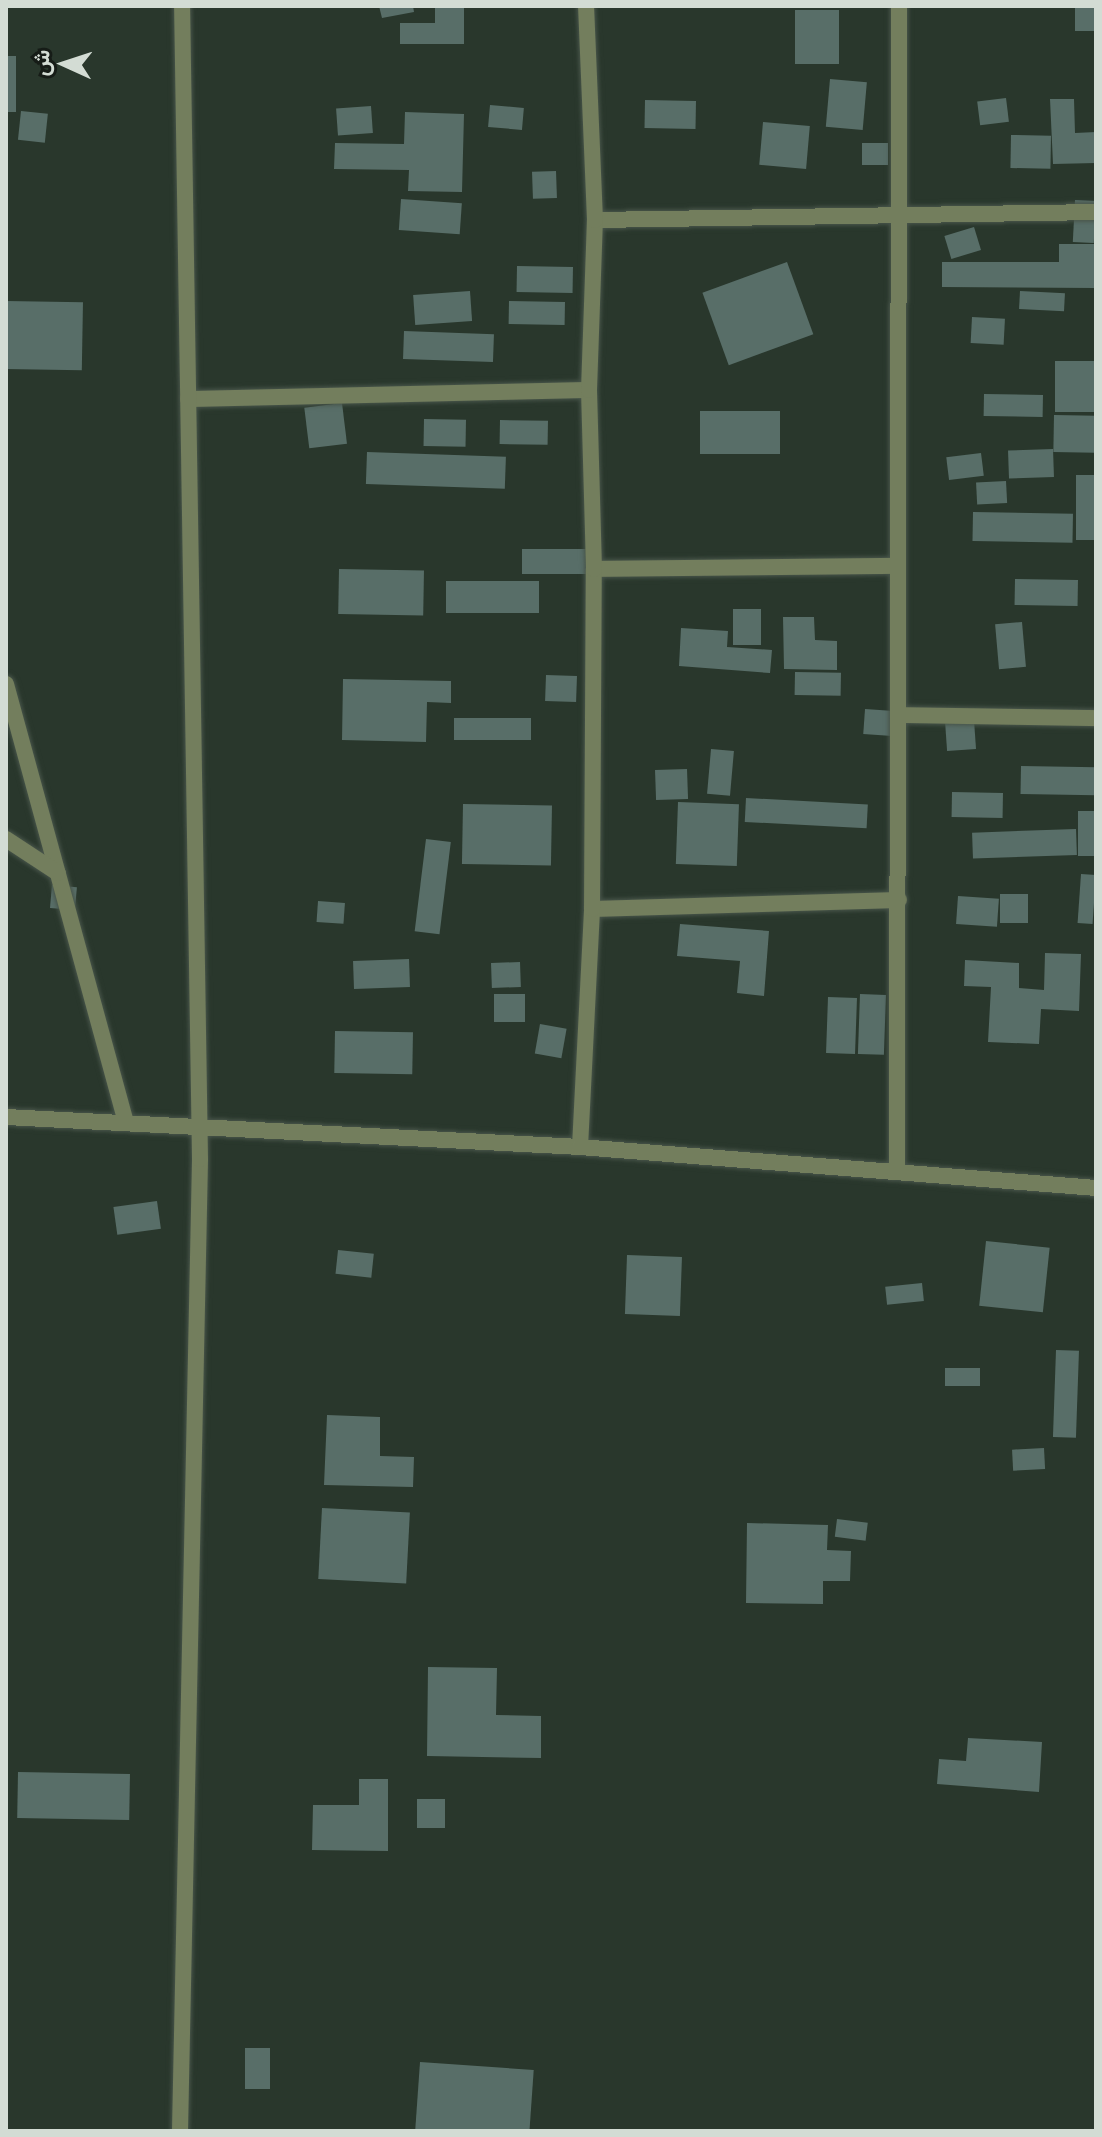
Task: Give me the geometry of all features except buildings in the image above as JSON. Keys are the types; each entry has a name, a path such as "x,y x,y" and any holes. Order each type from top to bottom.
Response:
{"street":[{"path":"180,2131 199,1127 182,6"},
{"path":"580,1147 592,909 594,569 589,390 595,220 586,6"},
{"path":"897,1172 899,6"},
{"path":"595,220 1096,212"},
{"path":"188,399 589,390"},
{"path":"594,569 896,566"},
{"path":"6,684 126,1123"},
{"path":"898,715 1096,718"},
{"path":"6,839 58,873"},
{"path":"592,909 899,900"},
{"path":"6,1117 580,1147 1096,1188"}]}
